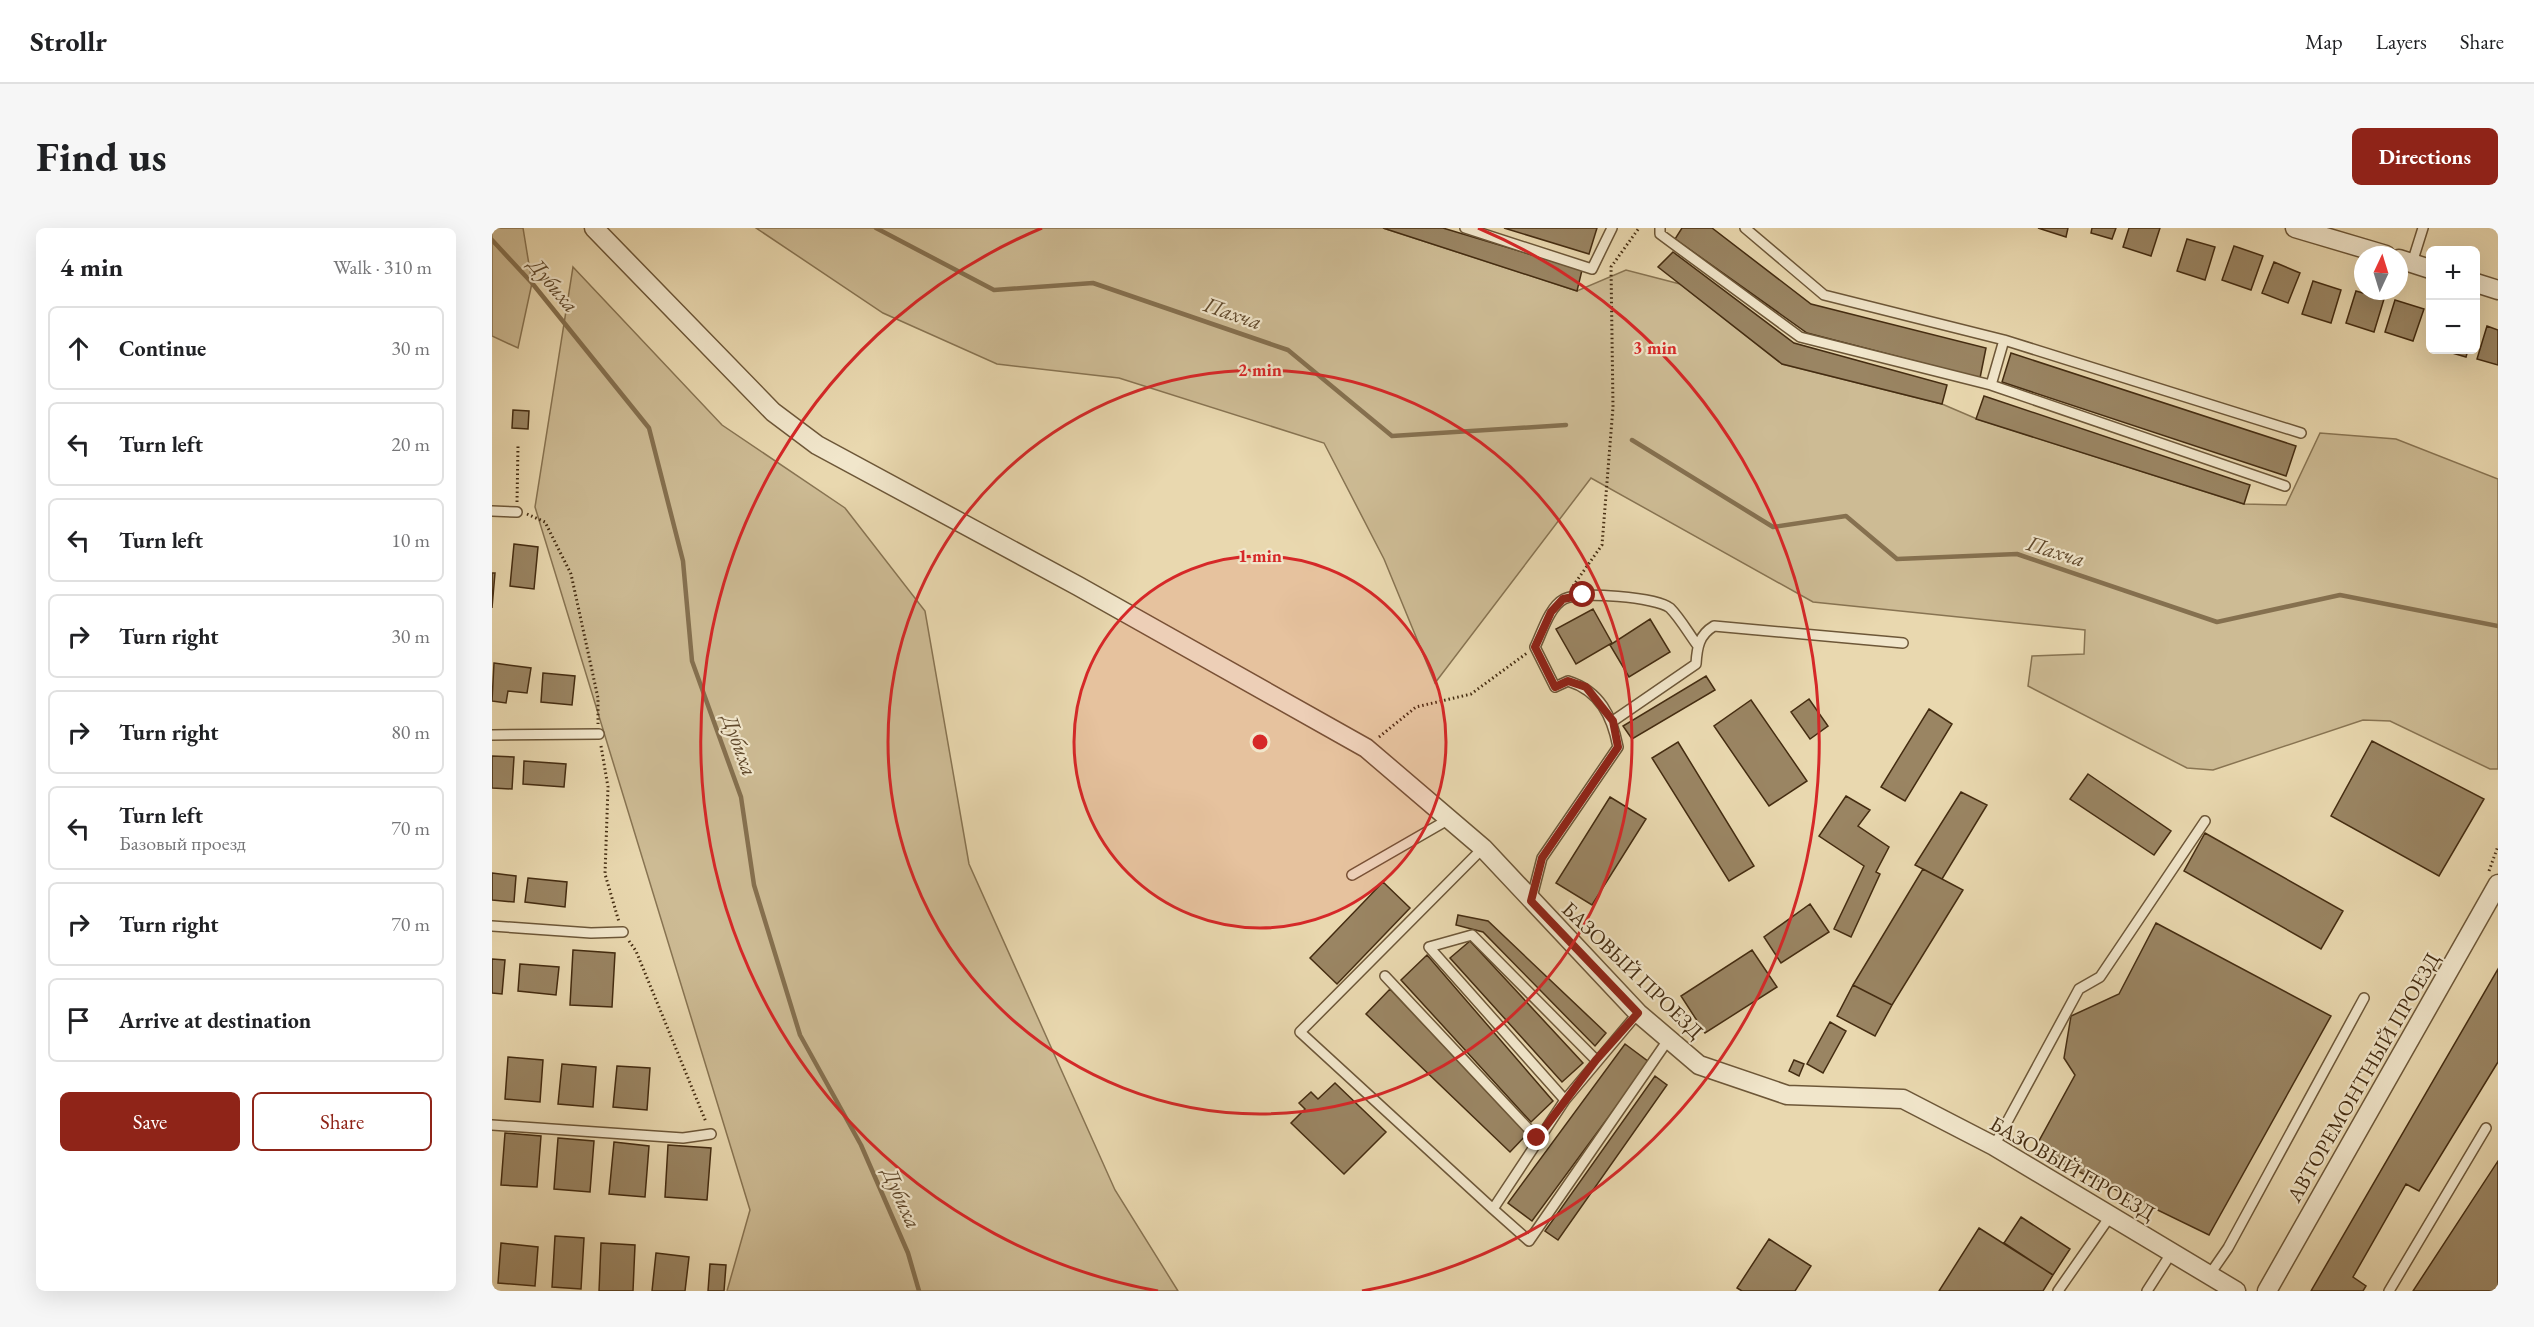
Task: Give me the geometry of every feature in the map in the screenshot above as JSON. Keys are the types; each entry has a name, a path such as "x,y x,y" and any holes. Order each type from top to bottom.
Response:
{"street":[{"name":"БАЗОВЫЙ ПРОЕЗД","path":"594,228 773,412 817,445 1088,591 1366,748 1451,818 1483,848 1638,1013 1699,1065 1787,1095 1903,1099 1994,1146 2236,1291"},
{"path":"2295,228 2356,246"},
{"path":"2408,262 2426,267"},
{"path":"2480,285 2498,290"},
{"name":"АВТОРЕМОНТНЫЙ ПРОЕЗД","path":"2267,1291 2498,884"}],"lane":[{"path":"1465,228 1592,269 1612,228"},
{"path":"1660,228 1660,234 1800,337 1991,385 2285,486"},
{"path":"1745,228 1824,295 2004,340 2301,433"},
{"path":"2408,257 2423,228"},
{"path":"1991,385 2004,340"},
{"path":"492,511 517,512"},
{"path":"1531,901 1542,858 1618,747 1613,721 1586,687 1568,681 1555,687 1535,647 1551,612 1563,599 1583,595 1640,600 1668,607 1698,646"},
{"path":"1613,721 1696,664 1698,646 1705,632 1714,626 1903,643"},
{"path":"492,735 599,734"},
{"path":"1352,875 1451,818"},
{"path":"1994,1146 2079,989 2100,977 2205,821"},
{"path":"1483,848 1300,1032 1529,1241 1668,1040"},
{"path":"492,926 591,933 623,932"},
{"path":"1564,1100 1429,947 1472,935 1596,1060"},
{"path":"1385,976 1537,1138"},
{"path":"2210,1274 2229,1248 2364,998"},
{"path":"1493,1209 1537,1138 1564,1100 1638,1013"},
{"path":"492,1125 683,1138 711,1134"},
{"path":"2389,1291 2486,1128"},
{"path":"2058,1291 2110,1215"},
{"path":"2147,1291 2172,1252"}],"path":[{"path":"1563,599 1602,545 1613,406 1614,319 1611,267 1639,228"},
{"path":"518,447 517,512 533,515 545,522 571,574 598,698 599,734 608,787 604,874 614,910 623,932 636,951 711,1134"},
{"path":"1366,748 1416,706 1471,694 1535,647"},
{"path":"2498,846 2488,870 2498,877"}],"shaded area":[{"path":"492,228 523,228 532,283 518,348 492,336"},
{"path":"756,228 1383,228 1577,291 1626,270 1680,284 1782,364 1942,404 1977,419 2244,504 2286,505 2320,433 2396,439 2498,479 2498,769 2490,769 2390,721 2363,720 2213,770 2187,768 2028,686 2032,656 2084,654 2085,630 1813,602 1591,478 1435,683 1384,559 1324,443 1119,378 997,364 883,313"},
{"path":"573,267 722,425 845,508 925,611 969,864 1115,1190 1178,1291 727,1291 750,1210 535,507"}],"building":[{"path":"1383,228 1443,228 1582,270 1577,291"},
{"path":"1504,228 1597,228 1589,254"},
{"path":"1682,228 1712,228 1811,304 1986,348 1980,378 1807,333 1675,239"},
{"path":"2038,228 2068,228 2066,237"},
{"path":"2092,228 2116,228 2112,239 2091,233"},
{"path":"2129,228 2160,228 2151,256 2123,247"},
{"path":"2187,239 2215,247 2205,280 2177,271"},
{"path":"2234,246 2263,256 2251,290 2222,280"},
{"path":"1673,252 1794,343 1947,385 1942,404 1782,364 1658,267"},
{"path":"2274,262 2300,273 2288,303 2262,293"},
{"path":"2313,281 2341,290 2331,323 2302,314"},
{"path":"2354,297 2354,300 2384,300 2374,332 2346,323"},
{"path":"2395,300 2424,309 2413,341 2385,332"},
{"path":"2487,326 2498,330 2498,365 2477,359"},
{"path":"2011,353 2296,446 2286,476 2002,382"},
{"path":"1984,396 2250,485 2244,504 1976,419"},
{"path":"513,410 529,411 528,429 512,428"},
{"path":"514,544 538,547 534,589 510,586"},
{"path":"492,573 495,573 492,608"},
{"path":"1593,609 1612,643 1576,664 1556,629"},
{"path":"1650,619 1670,652 1629,677 1610,645"},
{"path":"494,663 531,668 527,693 508,691 506,703 492,701"},
{"path":"543,673 575,676 572,705 541,702"},
{"path":"1706,676 1715,690 1632,739 1623,726"},
{"path":"1809,699 1828,726 1810,739 1791,712"},
{"path":"1751,700 1807,781 1769,806 1714,726"},
{"path":"1929,709 1952,724 1905,801 1881,787"},
{"path":"2372,741 2484,799 2439,876 2331,816"},
{"path":"1678,742 1754,866 1729,881 1652,758"},
{"path":"492,756 514,757 512,789 492,788"},
{"path":"524,761 566,764 564,787 523,784"},
{"path":"2088,774 2171,831 2154,855 2070,799"},
{"path":"1961,792 1987,805 1942,879 1915,865"},
{"path":"1846,796 1870,810 1858,826 1889,847 1876,872 1880,874 1851,937 1834,929 1864,866 1819,836"},
{"path":"1610,797 1646,819 1592,905 1556,883"},
{"path":"2205,833 2343,911 2321,949 2184,871"},
{"path":"1923,869 1963,890 1892,1005 1853,985"},
{"path":"492,873 516,876 514,902 492,900"},
{"path":"528,878 567,882 565,907 525,902"},
{"path":"1383,882 1410,908 1337,984 1310,958"},
{"path":"1810,904 1829,932 1781,963 1764,937"},
{"path":"1458,915 1488,921 1606,1033 1595,1046 1483,932 1456,925"},
{"path":"2156,923 2331,1016 2209,1235 2034,1150 2075,1075 2064,1058 2071,1016 2119,994"},
{"path":"1470,941 1583,1063 1562,1082 1450,958"},
{"path":"573,950 615,953 612,1007 570,1005"},
{"path":"1752,950 1777,987 1705,1033 1681,996"},
{"path":"1427,955 1553,1101 1531,1122 1401,980"},
{"path":"492,959 505,960 502,994 492,993"},
{"path":"520,964 559,967 556,995 518,991"},
{"path":"2498,969 2498,1062 2419,1191 2406,1184 2353,1277 2366,1286 2363,1291 2311,1291"},
{"path":"1853,985 1892,1005 1875,1036 1837,1016"},
{"path":"1390,989 1527,1134 1510,1152 1366,1014"},
{"path":"1830,1022 1846,1031 1823,1073 1807,1064"},
{"path":"1625,1044 1649,1062 1532,1221 1508,1203"},
{"path":"508,1057 543,1060 540,1102 505,1099"},
{"path":"1794,1060 1804,1064 1799,1076 1789,1071"},
{"path":"562,1064 596,1067 593,1107 558,1104"},
{"path":"617,1066 650,1068 647,1110 613,1107"},
{"path":"1655,1076 1667,1085 1558,1240 1545,1231"},
{"path":"1335,1083 1386,1132 1344,1174 1291,1123 1305,1109 1299,1103 1311,1092 1318,1099"},
{"path":"505,1133 541,1136 537,1187 501,1185"},
{"path":"558,1138 594,1141 590,1192 554,1189"},
{"path":"614,1142 649,1146 645,1197 609,1194"},
{"path":"668,1145 711,1148 707,1200 665,1197"},
{"path":"2498,1161 2498,1291 2413,1291"},
{"path":"2021,1217 2070,1249 2053,1275 2004,1243"},
{"path":"1979,1228 2053,1275 2043,1291 1939,1291"},
{"path":"555,1236 584,1238 581,1289 552,1287"},
{"path":"1769,1239 1811,1266 1795,1291 1742,1291 1737,1288"},
{"path":"501,1243 538,1247 535,1286 498,1283"},
{"path":"601,1243 635,1245 633,1291 599,1291"},
{"path":"656,1253 689,1257 685,1291 652,1291"},
{"path":"710,1264 726,1265 724,1291 708,1291"}],"waterway":[{"name":"Пахча","path":"876,228 994,290 1093,283 1288,350 1392,436 1566,425"},
{"name":"Дубиха","path":"492,240 532,283 649,428 683,561 692,661 741,797 754,885 800,1035 861,1145 908,1253 919,1291"},
{"name":"Пахча","path":"1632,440 1773,527 1846,516 1897,559 2017,554 2217,622 2340,595 2498,626"}],"route":[{"path":"1537,1138 1596,1060 1638,1013 1531,901 1542,858 1618,747 1613,721 1586,687 1568,681 1555,687 1535,647 1551,612 1563,599 1583,595"}]}
